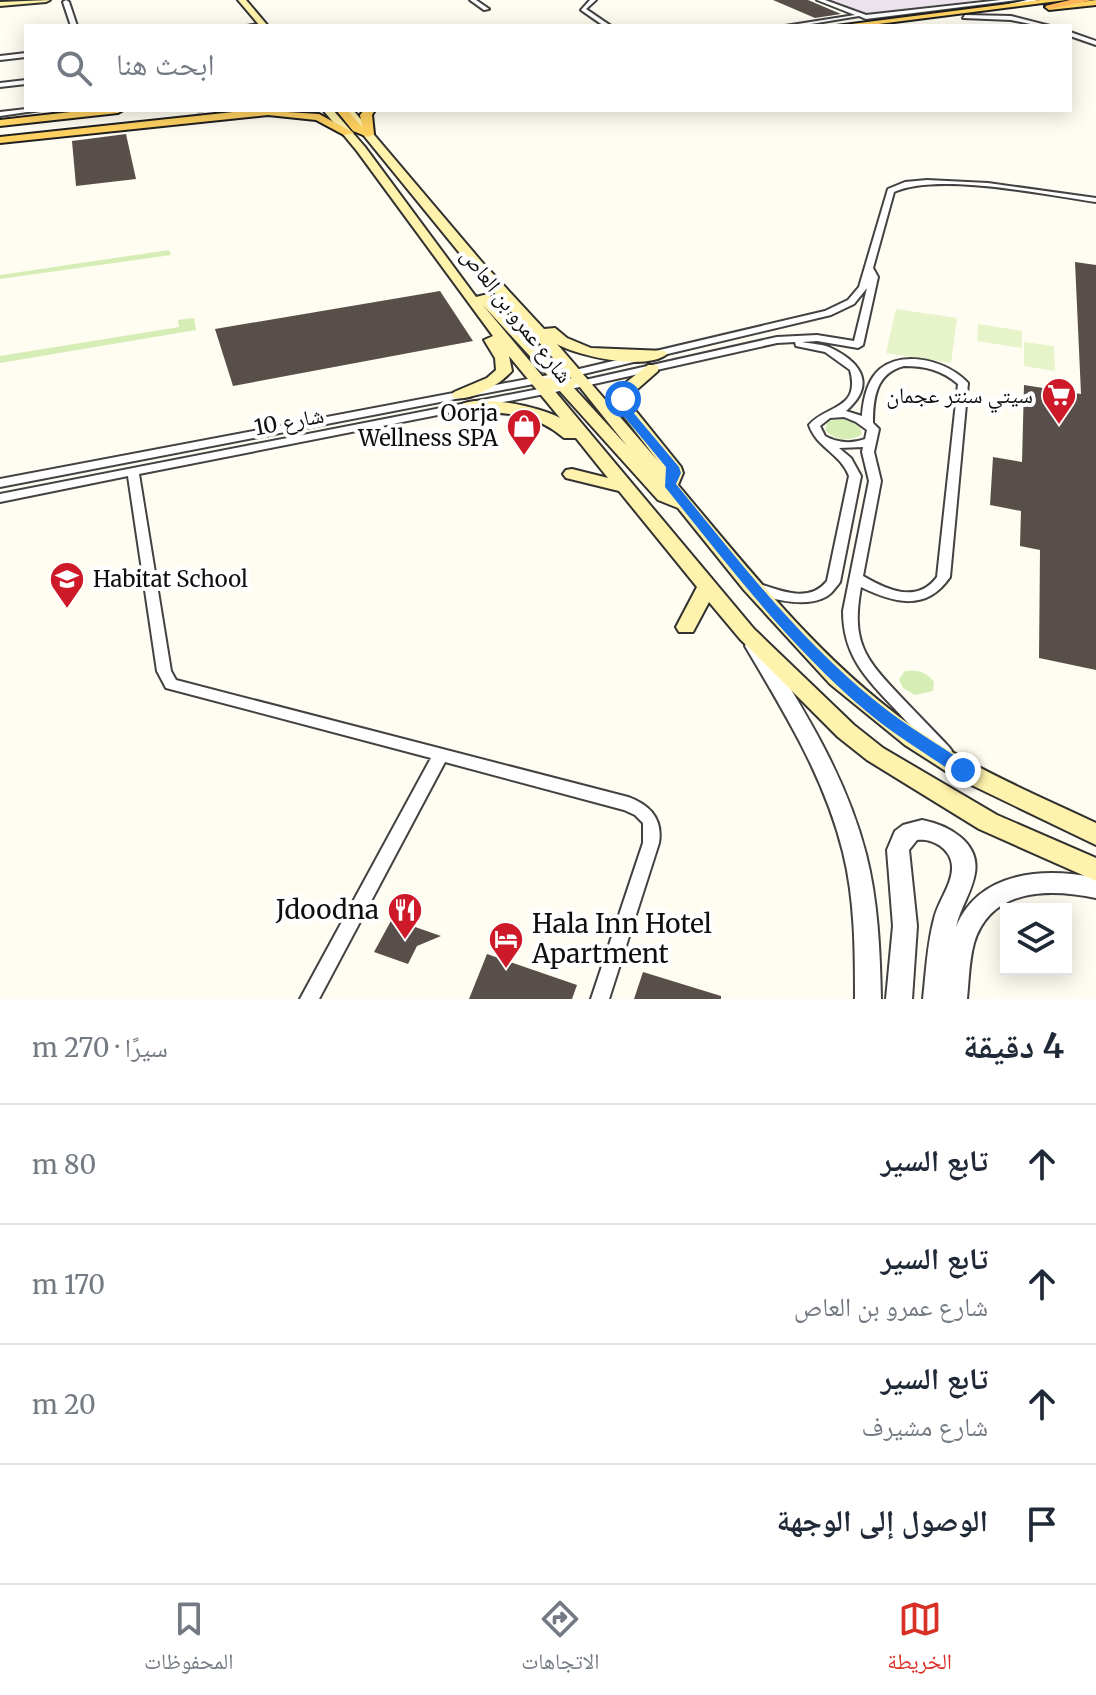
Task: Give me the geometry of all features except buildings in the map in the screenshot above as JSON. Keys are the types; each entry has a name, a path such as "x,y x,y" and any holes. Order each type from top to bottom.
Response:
{"highway":[{"path":"1050,6 1087,0"}],"main road":[{"path":"0,3 15,0"},
{"path":"0,3 46,0"},
{"path":"242,0 262,24"},
{"path":"253,0 272,24"},
{"path":"857,24 1062,0"},
{"path":"911,24 1096,2"},
{"path":"1,129 69,112"},
{"path":"1,129 106,112"},
{"path":"1,129 193,112"},
{"path":"164,123 193,112"},
{"path":"1,129 164,123 261,112"},
{"name":"شارع عمرو بن العاص","path":"330,112 361,149 480,311 670,484 751,585 838,678 913,739 963,770 1096,835"},
{"path":"343,112 357,129 368,134"},
{"name":"شارع عمرو بن العاص","path":"350,112 513,304 602,456 747,634 846,731 912,778 988,822 1096,870"},
{"path":"368,112 368,134"},
{"path":"248,114 314,116 348,133"},
{"path":"352,166 361,149"},
{"path":"395,220 414,222"},
{"path":"463,286 480,294 664,496 687,506"},
{"path":"513,304 530,311 558,338 579,351 599,356 657,361"},
{"path":"462,401 504,371 503,358 477,320 480,311"},
{"path":"657,361 625,391 623,405 672,467 674,473 670,484"},
{"path":"462,401 543,414 563,427 586,450 602,456"},
{"path":"572,474 628,488"},
{"path":"686,627 707,588"}],"street":[{"path":"58,0 68,1 74,24"},
{"path":"473,0 486,9"},
{"path":"593,0 583,9 605,24"},
{"path":"820,0 856,16"},
{"path":"802,24 1014,0"},
{"path":"1004,7 1036,0"},
{"path":"965,17 1011,18 1038,24"},
{"path":"1072,35 1096,43"},
{"path":"0,58 24,55"},
{"path":"0,85 24,82"},
{"path":"1,129 34,112"},
{"path":"657,361 828,313 858,295 891,191 902,184 935,181 1096,200"},
{"path":"657,361 803,337 858,345 874,277 869,268"},
{"path":"751,585 801,598 823,593 833,582 855,476 849,461 815,431 814,425 848,405 858,384 855,369 849,362 814,346 759,343"},
{"name":"شارع 10","path":"0,483 462,401 657,361"},
{"path":"857,578 882,593 897,596 923,595 940,583 963,383 956,376 931,365 899,365 886,369 878,377 869,404 868,423"},
{"name":"شارع 10","path":"0,498 462,401"},
{"path":"834,414 853,416 873,429 868,452 875,481 849,629 860,659 883,691 963,770"},
{"path":"828,442 851,446 870,441"},
{"path":"133,472 164,671 171,684 628,804 650,819 654,831 651,843 600,999"},
{"path":"747,634 811,740 844,813 865,896 870,942 868,999"},
{"path":"309,999 440,756"},
{"path":"899,999 905,926 898,850 906,833 917,829 929,830 955,845 963,857 965,869 944,927 936,999"},
{"path":"954,999 961,943 969,922 998,891 1024,883 1054,881 1096,888"}],"shaded area":[{"path":"829,0 981,0 863,14"}],"green space":[{"path":"169,250 171,255 0,279 0,275"},
{"path":"896,309 957,318 951,363 886,353"},
{"path":"194,318 196,330 0,363 0,356 179,327 178,320"},
{"path":"978,324 1022,331 1022,348 977,341"},
{"path":"1024,342 1054,346 1055,371 1024,366"},
{"path":"844,419 859,425 862,434 852,439 842,439 825,430 828,421"},
{"path":"905,671 917,671 928,676 934,682 933,691 915,695 903,688 899,679"}],"place":[{"name":"سيتي سنتر عجمان","path":"1059,426"},
{"name":"Oorja Wellness SPA","path":"524,457"},
{"name":"Habitat School","path":"67,610"},
{"name":"Jdoodna","path":"405,941"},
{"name":"Hala Inn Hotel Apartment","path":"506,970"}],"route":[{"path":"623,399 626,411 672,467 674,478 670,484 751,585 808,648 873,708 913,739 963,770"}]}
